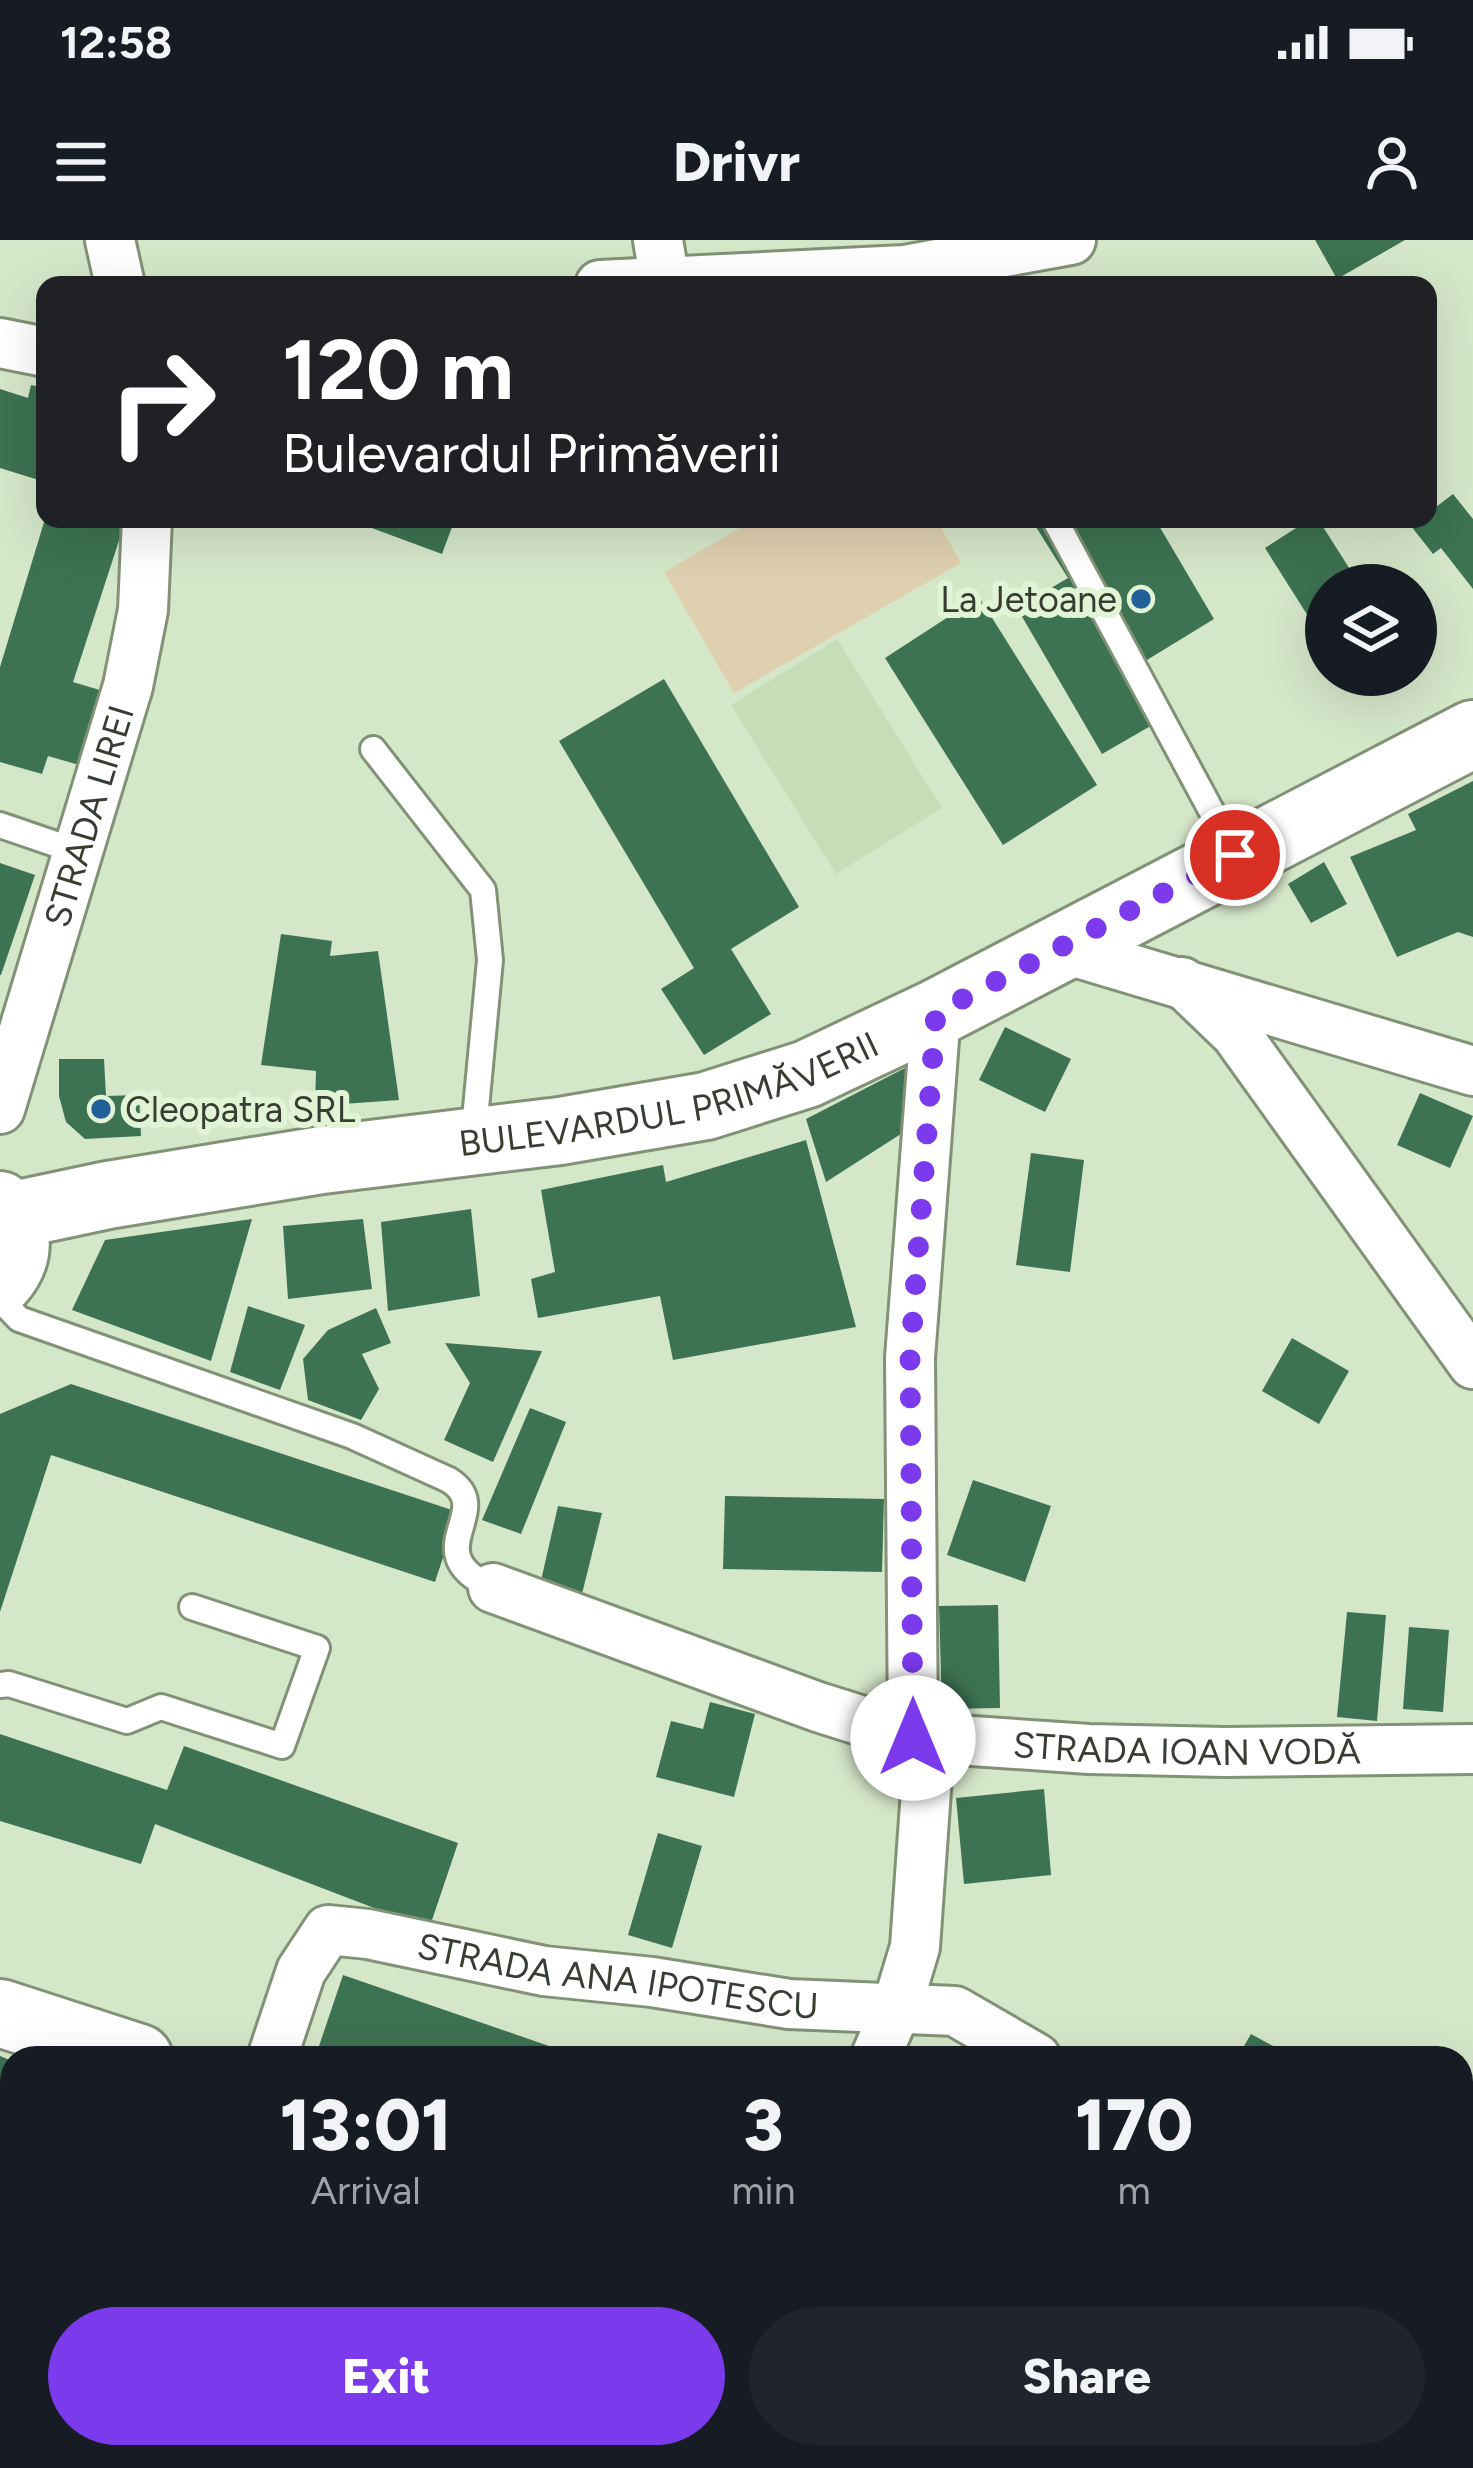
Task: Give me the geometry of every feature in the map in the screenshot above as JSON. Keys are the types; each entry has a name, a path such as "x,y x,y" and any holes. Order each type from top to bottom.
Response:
{"main road":[{"name":"BULEVARDUL PRIMĂVERII","path":"5,1210 706,1106 807,1074 936,1013 1473,734"},
{"path":"0,1281 17,1247 5,1210"},
{"path":"0,2013 102,2046"}],"street":[{"path":"110,240 118,276"},
{"path":"623,276 662,261 904,270 1071,240"},
{"path":"0,343 36,350"},
{"name":"STRADA LIREI","path":"0,1108 128,686 143,610 147,528"},
{"path":"1061,948 1473,1071"},
{"path":"1182,982 1236,1034 1473,1364"},
{"path":"880,2046 915,1947 927,1776 913,1738 910,1358 936,1013"},
{"name":"STRADA IOAN VODĂ","path":"493,1588 913,1738 1224,1752 1473,1749"},
{"name":"STRADA ANA IPOTESCU","path":"276,2046 301,1971 328,1930 544,1971 789,2004 955,2011 1015,2046"}],"lane":[{"path":"1059,528 1235,855"},
{"path":"373,749 483,890 490,960 473,1142"},
{"path":"0,825 76,851"},
{"path":"0,1299 19,1319 352,1436 449,1480 462,1488 467,1502 456,1543 458,1562 470,1578 493,1588"},
{"path":"0,1685 127,1721 161,1707 282,1746 316,1648 192,1606"}],"shaded area":[{"path":"740,528 941,528 961,563 734,693 664,572"},
{"path":"837,639 942,808 836,874 731,705"}],"building":[{"path":"1315,240 1405,240 1342,276 1335,276"},
{"path":"31,385 36,386 36,479 0,468 0,389 28,398"},
{"path":"1453,494 1473,519 1473,589 1441,548 1433,554 1413,528 1437,528 1437,506"},
{"path":"42,528 123,528 73,682 103,691 79,765 48,756 42,774 0,762 0,667"},
{"path":"372,528 452,528 442,554"},
{"path":"1037,528 1160,528 1214,619 1124,674 1154,724 1102,754 1017,608 1068,578"},
{"path":"1296,528 1324,528 1347,564 1305,564 1305,611 1265,548"},
{"path":"979,597 1097,785 1003,845 885,658"},
{"path":"664,679 799,907 731,949 771,1014 704,1055 661,989 694,968 559,741"},
{"path":"1473,781 1473,937 1458,932 1397,957 1350,857 1416,830 1408,814"},
{"path":"1324,862 1347,904 1311,923 1288,884"},
{"path":"0,863 35,875 1,975 0,975"},
{"path":"281,934 332,941 330,956 378,951 399,1100 315,1106 316,1071 261,1065"},
{"path":"1005,1027 1071,1059 1045,1112 979,1080"},
{"name":"Cleopatra SRL","path":"59,1059 104,1059 106,1096 139,1095 141,1136 85,1139 66,1122 59,1096"},
{"path":"907,1067 904,1132 826,1182 806,1119"},
{"path":"1420,1093 1473,1116 1450,1168 1397,1145"},
{"path":"806,1140 856,1327 673,1360 660,1296 538,1318 531,1279 555,1272 541,1190 663,1165 666,1182"},
{"path":"1031,1153 1084,1160 1070,1272 1016,1265"},
{"path":"471,1209 480,1296 388,1311 381,1222"},
{"path":"252,1219 211,1361 72,1310 105,1240"},
{"path":"363,1219 372,1289 288,1299 283,1226"},
{"path":"248,1306 305,1325 280,1390 230,1372"},
{"path":"376,1308 391,1343 362,1354 379,1389 361,1420 308,1400 303,1359 328,1330"},
{"path":"1292,1338 1349,1371 1319,1424 1262,1391"},
{"path":"445,1343 542,1351 493,1462 444,1440 470,1383"},
{"path":"71,1384 458,1512 435,1582 51,1455 0,1612 0,1414"},
{"path":"530,1408 566,1422 521,1534 482,1520"},
{"path":"973,1480 1051,1506 1025,1582 947,1555"},
{"path":"725,1496 884,1499 882,1572 723,1569"},
{"path":"558,1506 602,1513 582,1594 540,1585"},
{"path":"998,1605 1000,1708 942,1709 939,1606"},
{"path":"1347,1612 1386,1615 1377,1721 1337,1717"},
{"path":"1409,1627 1449,1630 1443,1712 1403,1709"},
{"path":"710,1702 755,1714 734,1797 656,1777 671,1721 703,1729"},
{"path":"0,1734 167,1790 184,1746 458,1843 429,1929 155,1824 141,1864 0,1821"},
{"path":"1044,1789 1051,1875 964,1884 956,1798"},
{"path":"658,1833 702,1846 672,1948 628,1935"},
{"path":"343,1975 549,2046 319,2046"},
{"path":"1251,2034 1273,2046 1244,2046"}],"place":[{"name":"La Jetoane","path":"1141,599"},
{"name":"Cleopatra SRL","path":"101,1109"}],"route":[{"path":"913,1738 910,1358 936,1013 1235,855"}]}
